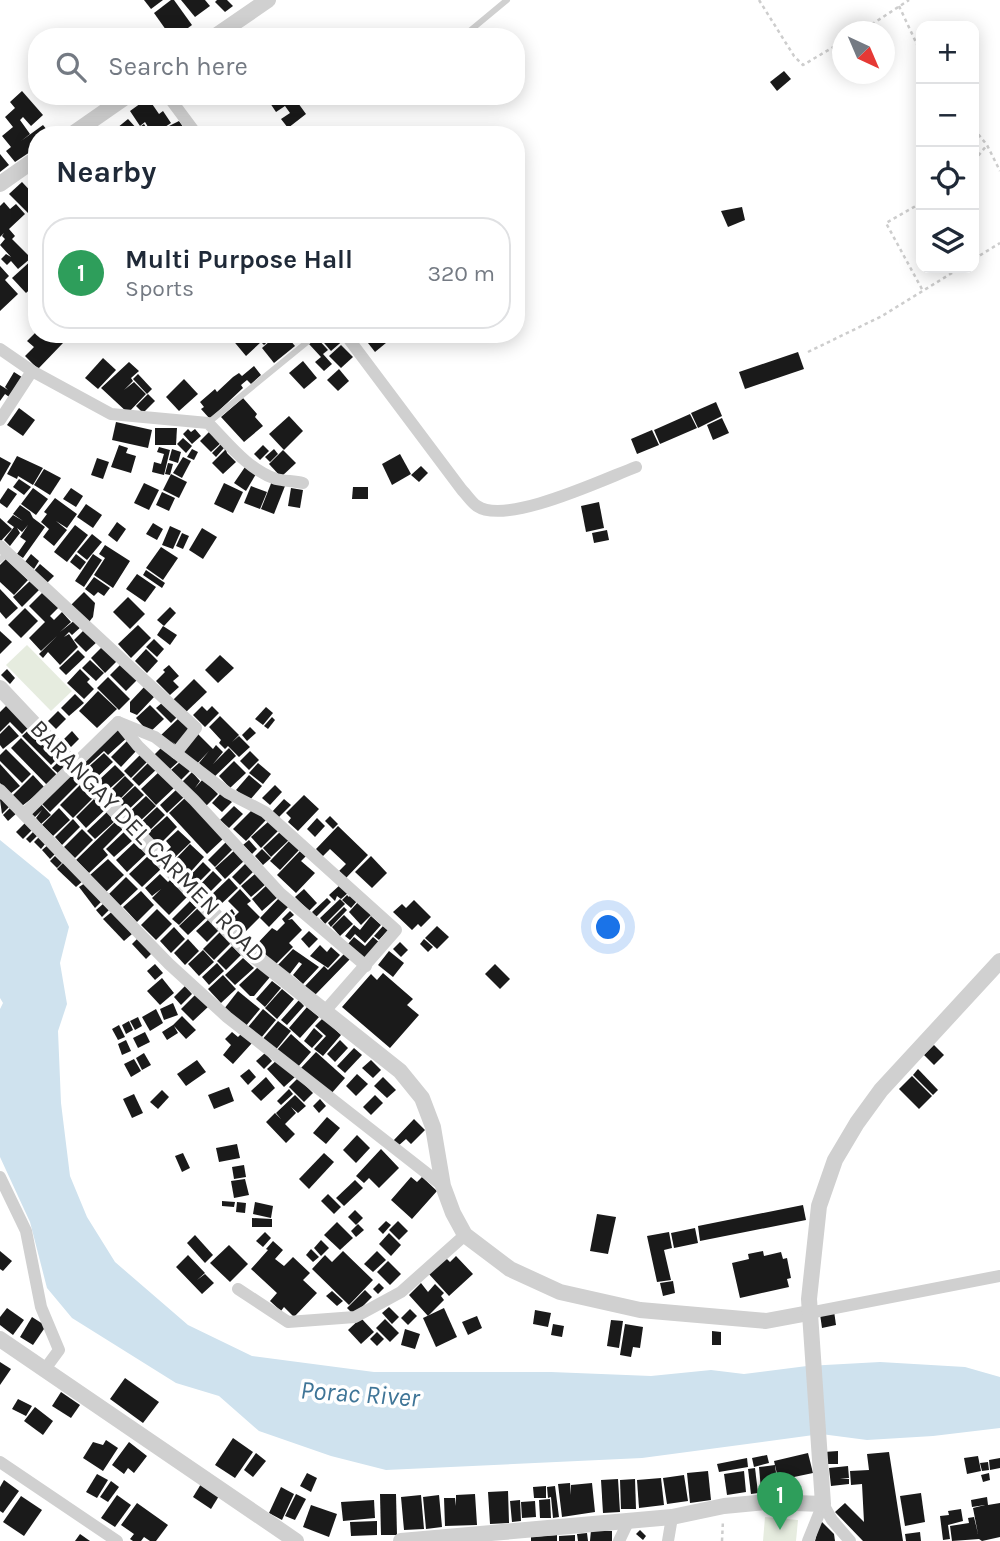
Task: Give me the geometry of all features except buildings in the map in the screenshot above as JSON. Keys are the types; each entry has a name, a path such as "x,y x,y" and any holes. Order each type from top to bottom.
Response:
{"street":[{"path":"227,28 268,0"},
{"path":"84,126 114,105"},
{"path":"175,105 190,126"},
{"path":"0,184 28,164"},
{"path":"352,343 454,480 478,507 499,511 527,508 636,467"},
{"path":"0,349 32,372 111,414 208,422 242,458 259,471 275,479 303,483"},
{"path":"0,420 32,372"},
{"path":"2,553 196,728 176,753"},
{"name":"BARANGAY DEL CARMEN ROAD","path":"0,688 246,949 400,1071 422,1098 433,1127 443,1186 465,1235 510,1269 560,1292 627,1307 766,1321 809,1312"},
{"path":"118,722 155,737 228,793 265,813 396,930 325,1011"},
{"path":"24,814 118,722"},
{"path":"118,722 280,893 366,966"},
{"path":"0,790 169,964 227,1017 443,1186"},
{"path":"850,1541 832,1520 823,1504 809,1312 819,1206 835,1160 881,1090 1000,961"},
{"path":"0,1177 26,1231 41,1307 59,1350 45,1369"},
{"path":"238,1289 288,1322 355,1317 401,1292 465,1235"},
{"path":"809,1312 1000,1276"},
{"path":"0,1339 291,1540"},
{"path":"0,1462 117,1541"},
{"path":"401,1541 475,1537 671,1517 724,1506 767,1502 823,1504"},
{"path":"808,1541 823,1504"},
{"path":"668,1541 671,1517"},
{"path":"620,1541 629,1520"}],"lane":[{"path":"473,28 507,0"},
{"path":"208,422 306,343"}],"path":[{"path":"759,0 794,56 803,65 832,48"},
{"path":"877,21 909,0"},
{"path":"900,6 916,42"},
{"path":"979,135 1000,171"},
{"path":"979,155 987,145"},
{"path":"916,206 886,223 923,291"},
{"path":"979,257 1000,243"},
{"path":"808,352 882,316 952,273"},
{"path":"722,1541 724,1506"}],"shaded area":[{"path":"27,645 72,691 51,711 6,665"},
{"path":"765,1517 798,1520 796,1541 763,1541"}],"water":[{"name":"Porac River","path":"0,840 49,880 69,927 60,963 67,1004 58,1031 61,1103 70,1176 87,1217 115,1262 188,1325 252,1356 374,1372 551,1372 651,1376 711,1370 744,1374 807,1366 880,1362 965,1367 1000,1377 1000,1428 867,1440 821,1434 642,1458 386,1470 331,1456 259,1431 219,1396 176,1383 72,1318 47,1288 30,1222 0,1157 0,1009 3,1003 0,998"}],"place":[{"name":"Multi Purpose Hall","path":"780,1530"}]}
